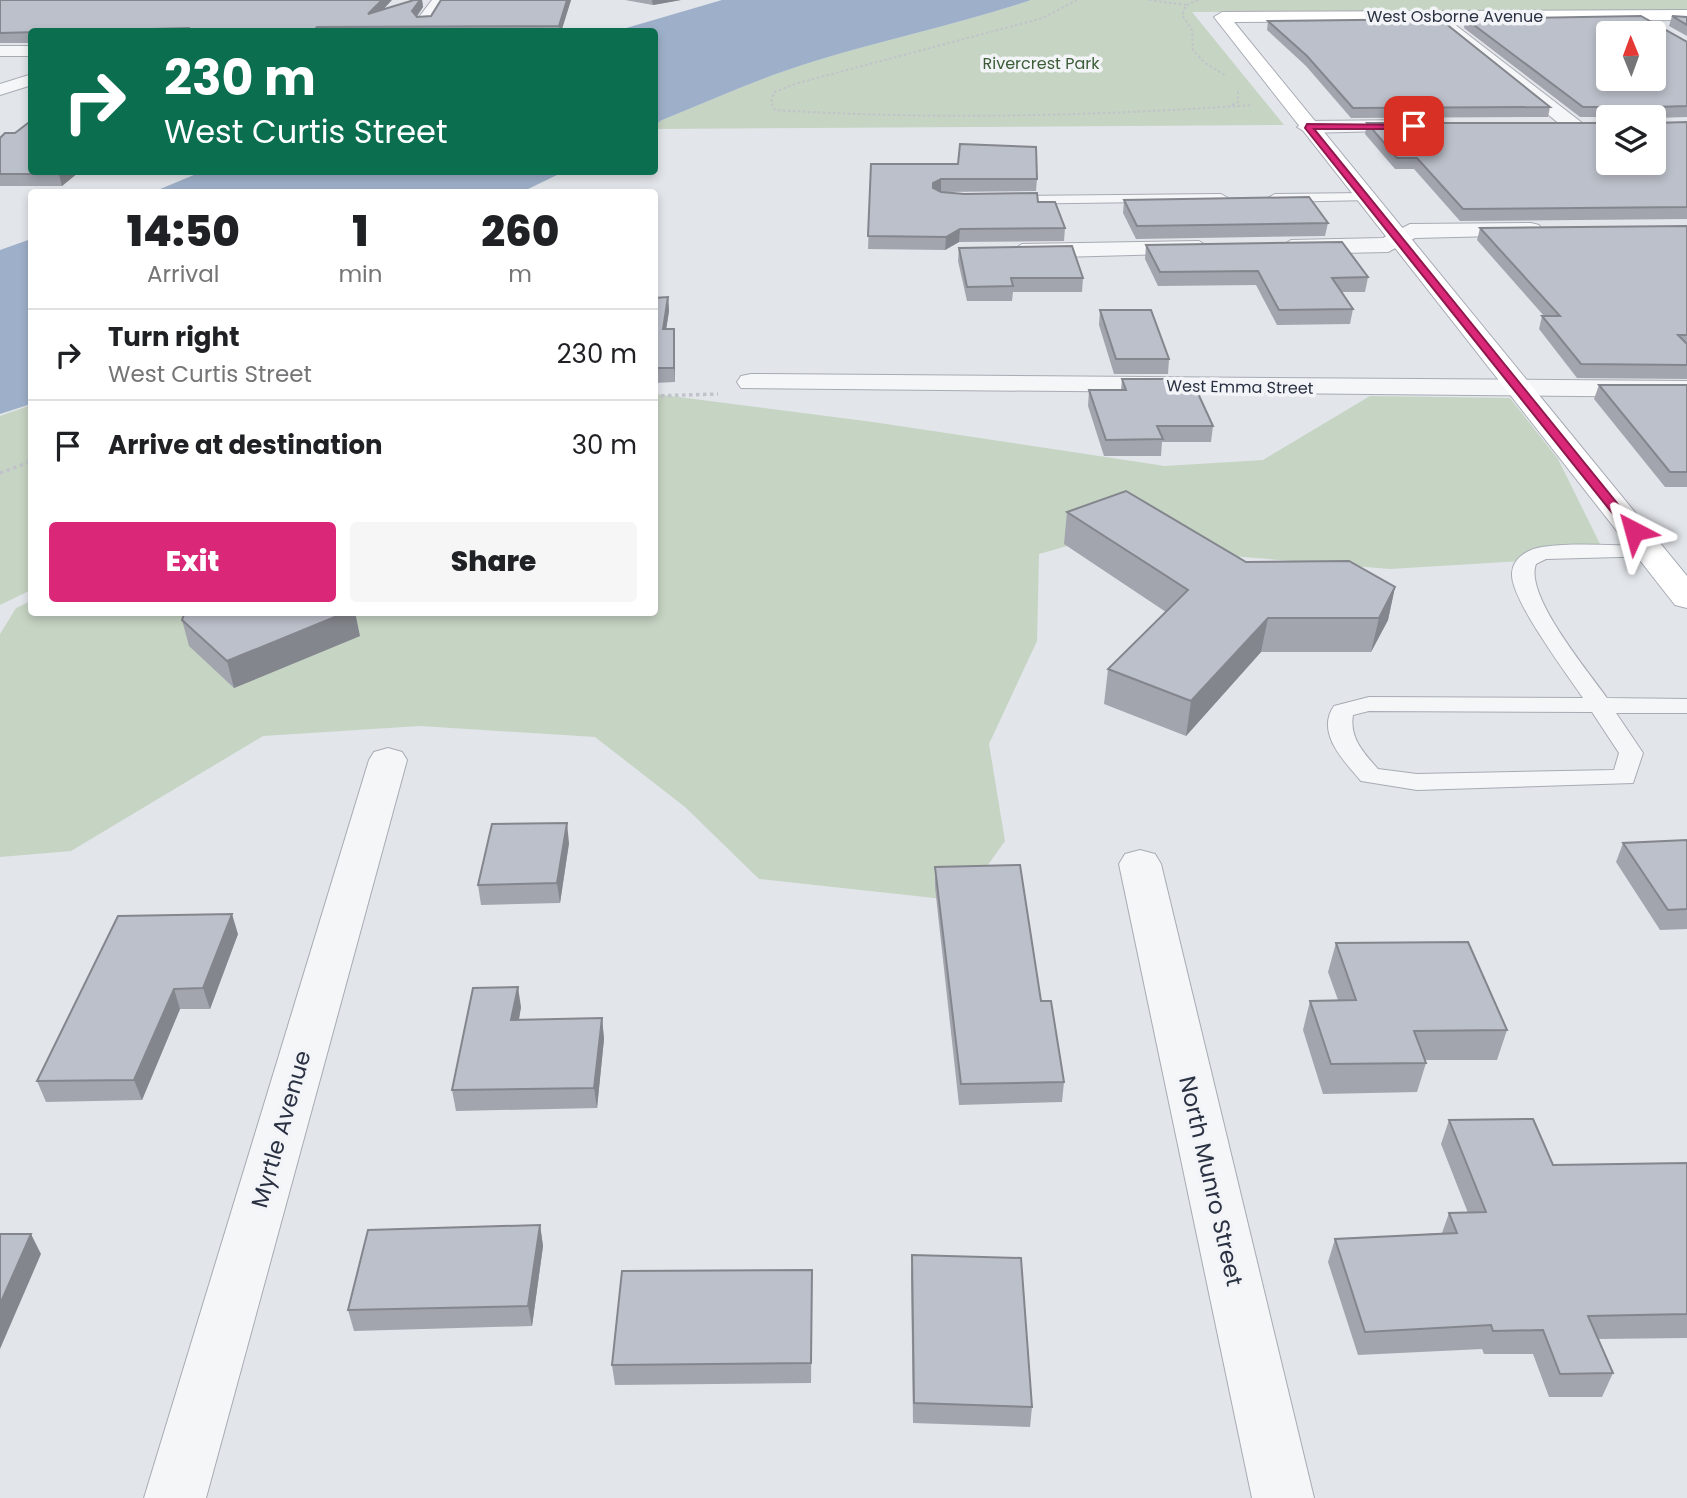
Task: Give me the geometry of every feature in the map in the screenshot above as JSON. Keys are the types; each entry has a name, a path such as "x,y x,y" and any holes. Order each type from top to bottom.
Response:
{"street":[{"path":"424,21 440,0"},
{"path":"1436,15 1574,126"},
{"path":"1636,15 1646,21"},
{"name":"West Osborne Avenue","path":"1307,127 1223,18 1687,15"},
{"path":"0,51 28,51"},
{"path":"0,90 28,80"},
{"path":"1307,127 1441,126"},
{"path":"1547,126 1596,126"},
{"path":"1307,127 1687,598"},
{"path":"1263,247 1388,246 1410,231 1553,230"},
{"path":"1000,251 1221,248"},
{"name":"West Emma Street","path":"751,382 1687,389"},
{"name":"Myrtle Avenue","path":"175,1498 388,760"},
{"name":"North Munro Street","path":"1140,864 1283,1498"}],"lane":[{"path":"1256,198 1365,197"},
{"path":"990,200 1230,198"},
{"path":"1650,552 1543,554 1527,560 1522,573 1531,602 1597,706 1630,753 1624,778 1417,782 1370,776 1346,748 1338,724 1342,711 1369,704 1597,706 1687,706"}],"path":[{"path":"1077,0 1043,18 798,83 774,92 771,103 775,110 836,114 1142,113 1255,105"},
{"path":"1149,0 1186,5"},
{"path":"658,396 730,393 751,382"},
{"path":"0,473 28,462"}],"green space":[{"name":"Rivercrest Park","path":"1031,0 1687,0 1687,10 1192,12 1284,125 658,129 660,121 795,67"},
{"path":"658,394 873,422 1165,466 1263,460 1370,396 1510,398 1558,459 1606,556 1390,569 1231,556 1148,523 1039,554 1037,641 989,744 1005,841 962,901 759,879 685,807 595,737 420,726 263,736 71,851 0,857 0,634 16,608 28,602 28,616 658,616"},
{"path":"28,406 28,591 0,605 0,416"}],"water":[{"path":"722,0 1031,0 795,67 658,123 658,28 626,28"},
{"path":"194,175 557,175 528,189 160,189"},
{"path":"28,240 28,405 0,414 0,250"}],"building":[{"path":"0,0 382,0 368,14 420,0 412,11 417,17 431,16 441,0 567,0 559,26 28,28 28,32 0,33"},
{"path":"1641,16 1650,21 1596,21 1596,91 1666,91 1666,30 1687,42 1687,106 1583,107 1466,19"},
{"path":"1672,16 1687,17 1687,25"},
{"path":"1440,19 1550,107 1353,108 1307,56 1268,21"},
{"path":"1687,122 1687,207 1463,209 1417,158 1397,158 1367,123 1596,123 1596,175 1666,175 1666,123"},
{"path":"28,123 28,174 0,174 0,138 5,133 15,133"},
{"path":"960,144 1036,147 1037,179 941,179 933,183 933,188 941,192 964,194 1037,193 1038,202 1055,202 1065,228 960,229 946,237 868,236 871,164 958,164"},
{"path":"1309,197 1328,223 1137,226 1124,200"},
{"path":"1687,226 1687,335 1678,335 1687,344 1687,365 1581,364 1542,316 1560,316 1480,228"},
{"path":"1342,242 1368,277 1332,278 1353,309 1279,310 1258,271 1160,272 1146,245"},
{"path":"1072,246 1083,278 1011,278 1013,286 967,287 959,248"},
{"path":"668,297 663,329 674,329 674,368 658,368 658,298"},
{"path":"1100,310 1151,310 1169,359 1116,359"},
{"path":"1122,379 1177,379 1181,389 1196,389 1213,426 1157,426 1163,439 1106,440 1089,390 1126,390"},
{"path":"1599,385 1687,385 1687,472 1670,472"},
{"path":"1126,491 1246,562 1349,561 1395,587 1379,618 1268,618 1191,701 1108,669 1188,590 1067,512"},
{"path":"184,616 337,616 227,661 182,620"},
{"path":"567,823 557,883 478,885 492,824"},
{"path":"1687,840 1687,909 1668,910 1623,843"},
{"path":"1020,865 1041,1001 1051,1001 1064,1082 961,1084 935,867"},
{"path":"232,914 203,988 174,989 134,1080 37,1081 118,916"},
{"path":"1468,942 1507,1030 1414,1031 1426,1063 1331,1064 1310,1001 1356,1000 1336,943"},
{"path":"518,987 511,1020 602,1018 594,1088 452,1090 473,988"},
{"path":"1533,1119 1553,1165 1687,1163 1687,1314 1588,1316 1613,1373 1560,1374 1543,1330 1493,1331 1491,1325 1365,1332 1335,1239 1457,1233 1449,1213 1486,1212 1449,1120"},
{"path":"540,1225 528,1306 348,1310 368,1230"},
{"path":"0,1234 31,1234 0,1304"},
{"path":"912,1255 1021,1258 1032,1407 914,1403"},
{"path":"812,1270 811,1363 612,1365 622,1271"}],"route":[{"path":"1414,126 1307,127 1634,531"}]}
